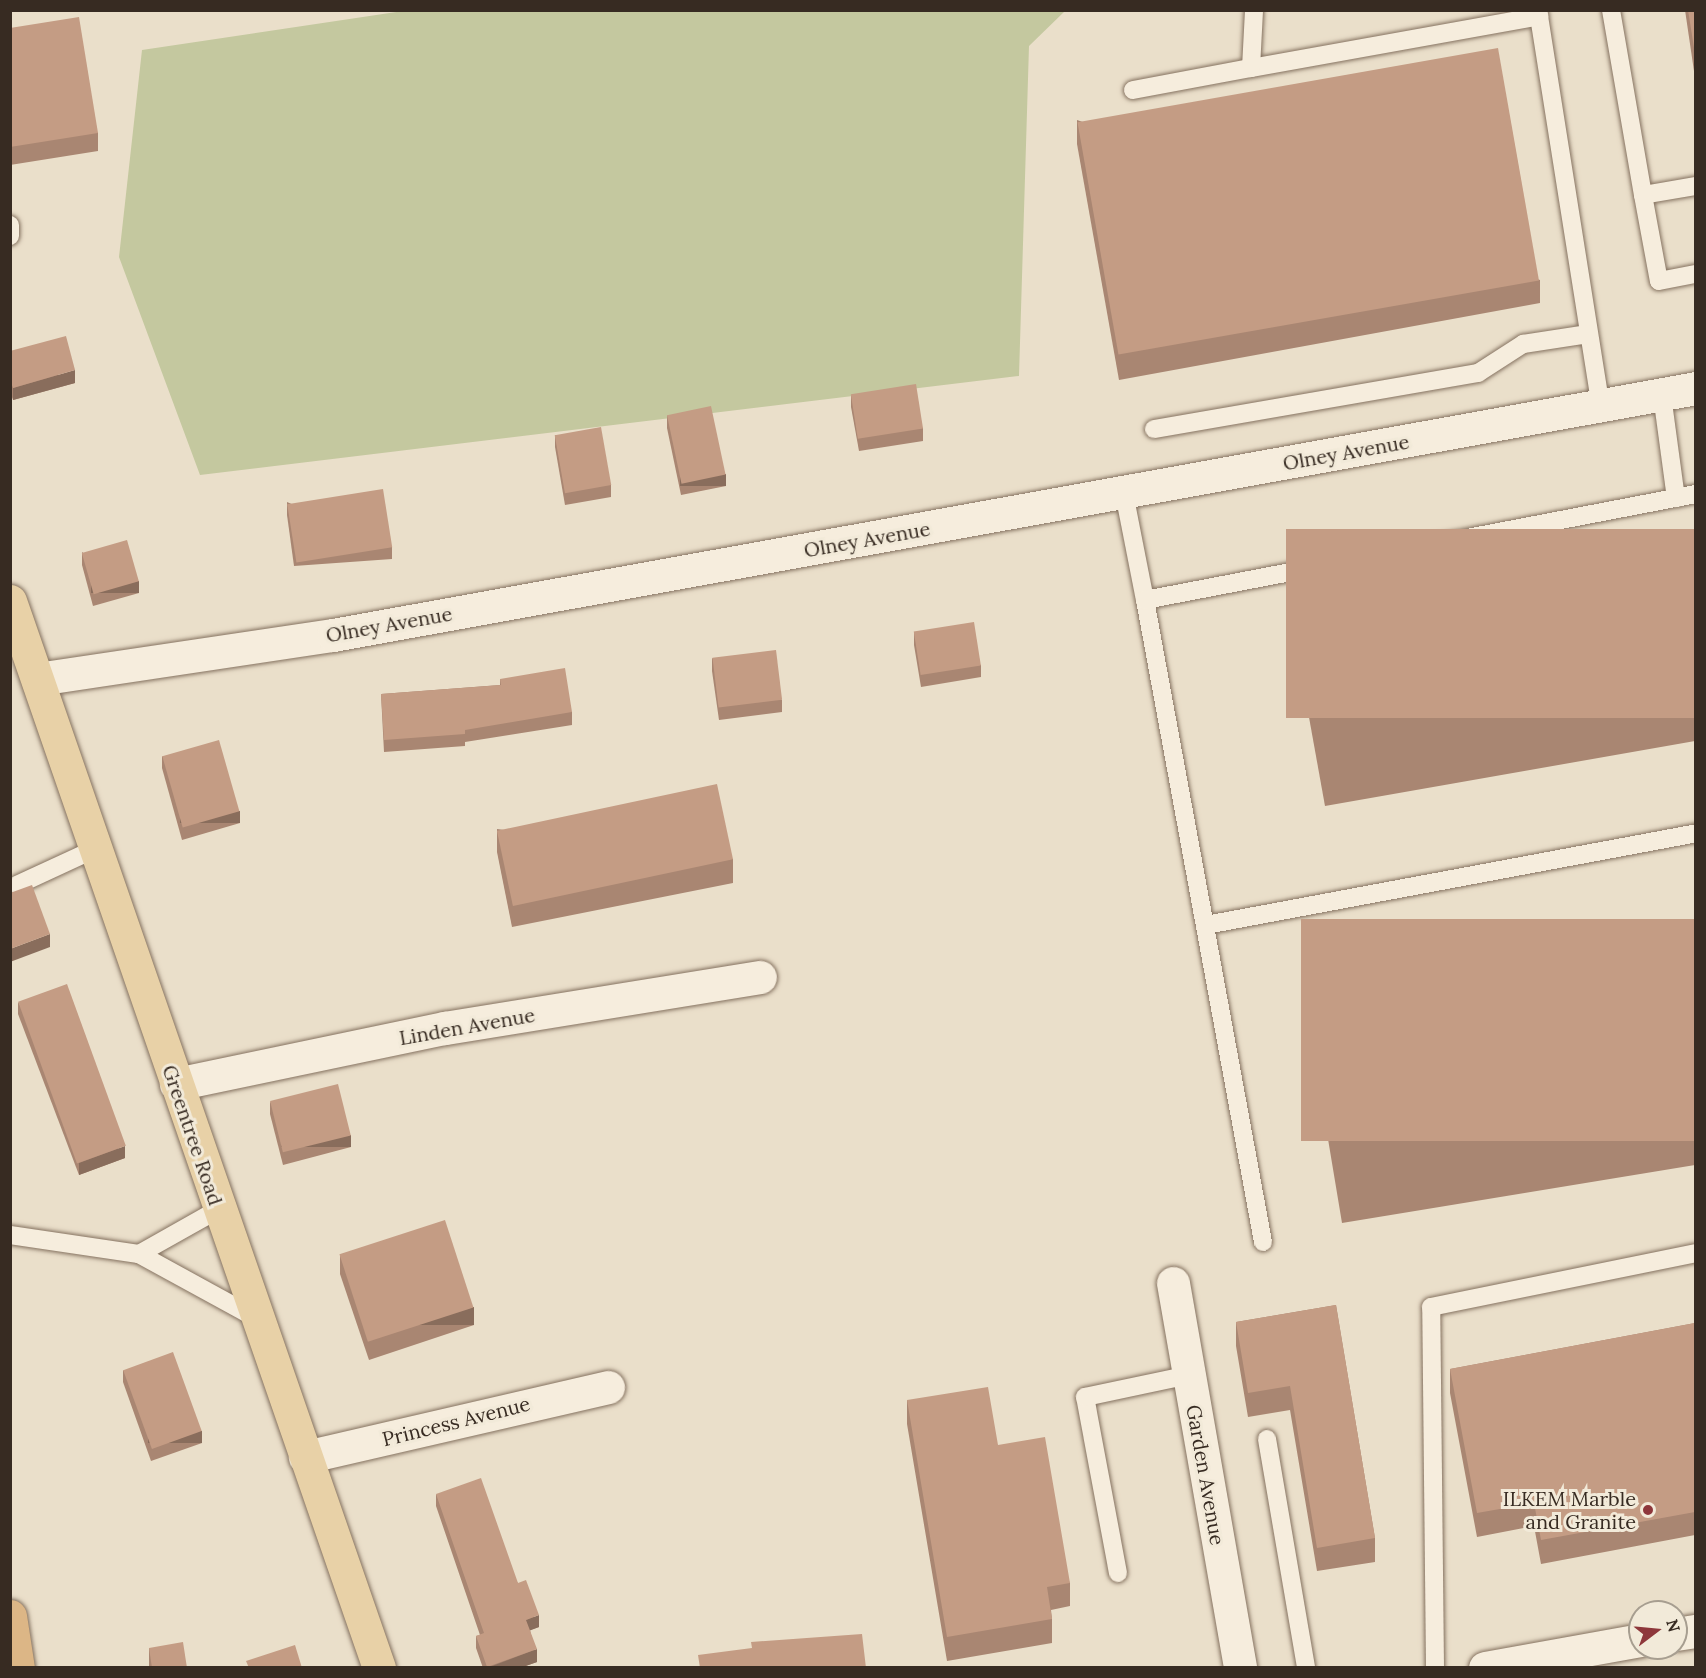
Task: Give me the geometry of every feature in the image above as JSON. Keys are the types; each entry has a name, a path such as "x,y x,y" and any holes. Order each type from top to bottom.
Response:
{"highway":[{"path":"10,1616 18,1668"}],"main road":[{"name":"Greentree Road","path":"12,610 38,679 256,1318 379,1668"}],"street":[{"name":"Olney Avenue","path":"38,679 333,635 1695,388"},
{"name":"Linden Avenue","path":"176,1084 445,1028 760,977"},
{"name":"Garden Avenue","path":"1173,1283 1240,1668"},
{"name":"Princess Avenue","path":"304,1457 608,1387"},
{"path":"1485,1668 1569,1660 1628,1643"}],"lane":[{"path":"1251,68 1254,10"},
{"path":"1611,10 1659,281 1695,274"},
{"path":"1133,90 1538,13 1601,406"},
{"path":"1643,195 1695,186"},
{"path":"10,225 10,236"},
{"path":"1154,429 1478,373 1523,344 1588,334"},
{"path":"1662,394 1676,498"},
{"path":"1124,493 1263,1242"},
{"path":"1145,600 1695,494"},
{"path":"1206,925 1695,833"},
{"path":"16,885 95,849"},
{"path":"139,1254 219,1209"},
{"path":"10,1234 139,1254 256,1318"},
{"path":"1435,1668 1431,1307 1695,1253"},
{"path":"1118,1573 1085,1397 1189,1375"},
{"path":"1267,1439 1306,1668"}],"green space":[{"path":"403,11 1065,11 1029,46 1019,376 200,475 119,257 142,50"}],"building":[{"path":"1688,10 1695,10 1695,54"},
{"path":"79,17 98,133 10,147 10,28"},
{"path":"1498,48 1539,280 1118,355 1077,122"},
{"path":"66,336 75,370 13,388 10,380 10,351"},
{"path":"916,384 923,428 858,439 851,394"},
{"path":"711,406 726,474 682,484 667,415"},
{"path":"601,427 611,485 565,493 555,435"},
{"path":"383,489 392,547 296,562 287,504"},
{"path":"1286,529 1695,529 1695,718 1286,718"},
{"path":"127,540 139,581 94,594 82,553"},
{"path":"974,622 981,665 921,675 914,632"},
{"path":"776,650 782,700 719,707 712,658"},
{"path":"565,668 572,712 465,730 465,734 384,740 381,694 501,685 500,679"},
{"path":"219,740 239,811 183,827 162,756"},
{"path":"717,784 733,859 513,906 497,831"},
{"path":"32,885 50,934 10,949 10,893"},
{"path":"1301,919 1695,919 1695,1141 1301,1141"},
{"path":"67,984 126,1146 77,1163 18,1002"},
{"path":"338,1084 351,1135 283,1152 270,1101"},
{"path":"445,1220 473,1307 368,1342 339,1254"},
{"path":"1336,1305 1375,1538 1317,1548 1290,1386 1248,1393 1236,1322"},
{"path":"1695,1323 1695,1512 1541,1540 1534,1503 1477,1513 1450,1369"},
{"path":"173,1352 202,1431 152,1449 123,1370"},
{"path":"988,1387 998,1445 1045,1437 1070,1583 1047,1587 1052,1619 947,1637 907,1400"},
{"path":"481,1478 518,1583 526,1580 539,1615 526,1620 537,1649 487,1667 476,1636 484,1633 436,1494"},
{"path":"862,1634 866,1668 700,1668 698,1655 752,1648 751,1642"},
{"path":"183,1642 187,1668 152,1668 149,1648"},
{"path":"295,1645 302,1668 249,1668 246,1661"}],"place":[{"name":"ILKEM Marble and Granite","path":"1648,1510"}]}
